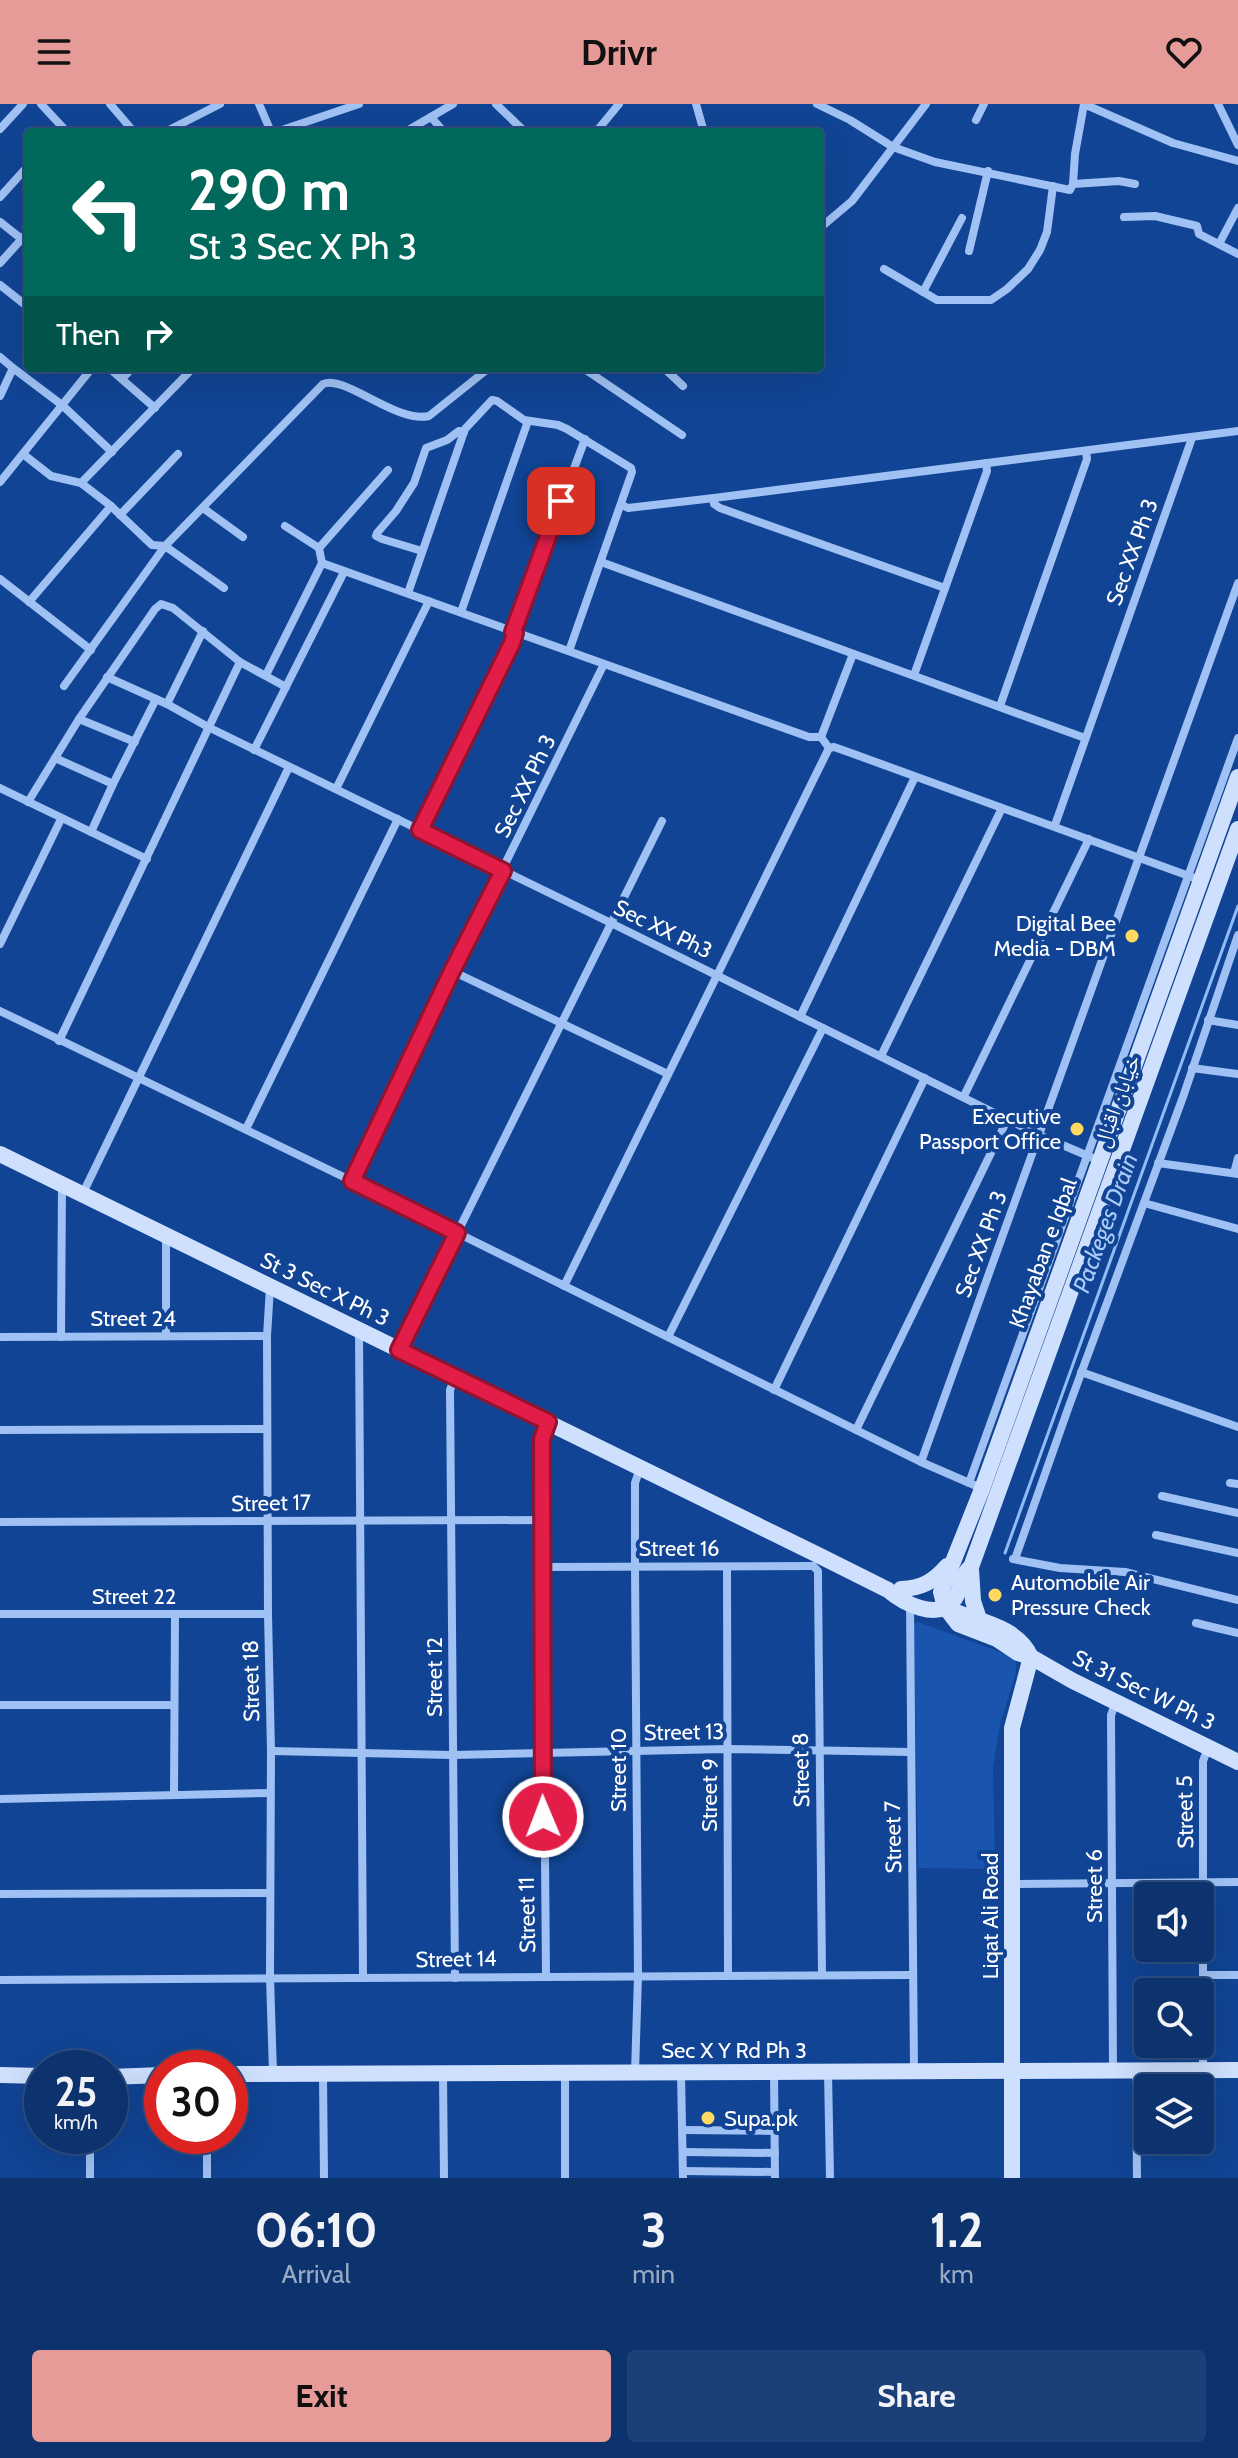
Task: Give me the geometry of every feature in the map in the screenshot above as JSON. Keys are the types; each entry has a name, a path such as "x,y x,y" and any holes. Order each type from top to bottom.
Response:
{"main road":[{"name":"Khayaban e Iqbal","path":"945,1607 941,1597 942,1587 976,1486 1093,1158 1141,1048 1195,878 1238,777"},
{"name":"خیابان اقبال","path":"945,1607 955,1599 965,1571 971,1567 1238,829"},
{"path":"1141,1048 1158,1055"},
{"name":"St 3 Sec X Ph 3","path":"0,1154 548,1422 816,1561 903,1597 945,1607"},
{"path":"953,1561 927,1585 903,1597 918,1613 956,1629 972,1623 971,1567"},
{"name":"St 31 Sec W Ph 3","path":"945,1607 1018,1653 1238,1762"},
{"name":"Liqat Ali Road","path":"1012,2178 1012,1728 1031,1657"},
{"name":"Sec X Y Rd Ph 3","path":"248,2074 1238,2070"},
{"path":"0,2075 24,2076"}],"street":[{"path":"0,129 23,104"},
{"path":"41,104 63,128"},
{"path":"110,104 131,128"},
{"path":"173,128 220,104"},
{"path":"259,104 271,128"},
{"path":"285,128 359,104"},
{"path":"412,128 453,104"},
{"path":"496,104 521,128"},
{"path":"599,128 619,104"},
{"path":"696,104 703,128"},
{"path":"817,104 893,147 935,162 1070,190 1084,104 1173,143 1238,161"},
{"path":"824,225 852,201 926,104"},
{"path":"976,120 984,104"},
{"path":"1218,104 1234,128 1238,145"},
{"path":"0,112 8,120"},
{"path":"431,117 441,128"},
{"path":"0,197 24,170"},
{"path":"969,251 988,171"},
{"path":"1073,184 1119,181 1135,184"},
{"path":"884,269 937,300 991,300 1028,269 1040,250 1047,232 1053,186"},
{"path":"1219,244 1238,208"},
{"path":"1124,217 1155,216 1197,226 1199,234 1238,254"},
{"path":"923,292 962,218"},
{"path":"0,222 24,237"},
{"path":"0,263 24,240"},
{"path":"0,285 24,304"},
{"path":"0,357 62,405 112,452"},
{"path":"0,396 13,368"},
{"path":"0,482 89,372"},
{"path":"114,372 155,408"},
{"path":"122,379 128,372"},
{"path":"81,483 189,372"},
{"path":"64,686 165,546 327,381 419,419 429,416 484,372"},
{"path":"589,372 682,435"},
{"path":"668,372 683,386"},
{"path":"408,593 464,432 468,423 492,400 528,421 558,425 631,468 632,477 569,651"},
{"path":"461,612 528,421"},
{"path":"422,551 376,536 377,533 414,483 426,448 447,440 459,431 464,432"},
{"path":"622,505 628,508 714,498 1238,431"},
{"name":"Sec XX Ph 3","path":"1055,825 1192,438"},
{"path":"420,830 514,632 585,439"},
{"path":"1000,706 1087,459 1086,451"},
{"path":"23,454 51,476 81,483 111,506 152,545 165,546 224,588"},
{"path":"120,515 178,454"},
{"path":"914,675 987,471 986,463"},
{"path":"0,464 9,469"},
{"path":"319,548 388,470"},
{"path":"714,498 714,504 720,508 945,588"},
{"path":"29,602 111,506"},
{"path":"203,508 243,537"},
{"path":"266,675 322,563 319,548 285,526"},
{"path":"601,562 1085,738"},
{"path":"322,563 809,737 821,737"},
{"path":"254,750 344,572"},
{"path":"0,579 91,650"},
{"name":"Sec XX Ph 3","path":"921,1462 1238,583"},
{"path":"336,789 429,601"},
{"path":"28,802 107,677 161,604 173,608 240,662 286,687"},
{"path":"167,704 203,631"},
{"path":"821,737 853,654"},
{"path":"59,1041 240,662"},
{"name":"Sec XX Ph 3","path":"352,1181 604,664"},
{"name":"Sec XX Ph3","path":"107,677 1039,1135 1093,1158"},
{"path":"91,832 156,699"},
{"path":"79,719 135,742"},
{"path":"821,737 829,748"},
{"path":"1093,1158 1195,878 1238,738"},
{"path":"829,748 834,747 1055,825 1195,878"},
{"path":"564,1286 829,748"},
{"path":"55,758 113,784"},
{"path":"83,1193 289,767"},
{"path":"800,1017 915,777"},
{"path":"0,788 147,859"},
{"path":"881,1056 1002,808"},
{"path":"0,944 61,819"},
{"path":"246,1129 398,819"},
{"path":"399,1350 662,821"},
{"path":"964,1096 1089,839"},
{"path":"1238,935 1014,1559 1060,1568 1125,1572 1238,1600"},
{"path":"1226,970 1238,973"},
{"path":"452,971 668,1074"},
{"path":"0,1011 921,1462 976,1486"},
{"path":"1208,1020 1238,1025"},
{"path":"668,1337 823,1028"},
{"path":"1192,1068 1238,1074"},
{"path":"774,1390 925,1078"},
{"name":"Sec XX Ph 3","path":"856,1430 1008,1118"},
{"path":"1158,1163 1236,1174 1238,1158"},
{"path":"61,1337 62,1183"},
{"path":"1144,1203 1238,1229"},
{"path":"166,1236 166,1336"},
{"name":"Street 18","path":"270,1286 267,1429 273,2074"},
{"path":"359,1331 363,1978"},
{"name":"Street 24","path":"0,1337 267,1336"},
{"path":"1081,1372 1238,1427"},
{"name":"Street 12","path":"455,1978 450,1390 456,1377"},
{"name":"Street 11","path":"546,1976 542,1439 548,1422"},
{"path":"0,1430 267,1429"},
{"name":"Street 10","path":"635,2073 638,1976 635,1483 640,1468"},
{"path":"1162,1496 1238,1513"},
{"name":"Street 17","path":"0,1522 542,1520"},
{"path":"1156,1535 1238,1553"},
{"name":"Street 16","path":"544,1567 727,1567 816,1561"},
{"name":"Street 8","path":"816,1561 822,1974"},
{"name":"Street 9","path":"727,1567 728,1976"},
{"name":"Street 7","path":"903,1597 910,1752 914,2070"},
{"name":"Street 22","path":"0,1614 268,1614"},
{"path":"174,1795 175,1614"},
{"path":"1196,1623 1238,1633"},
{"name":"Street 6","path":"1113,2070 1111,1715 1116,1702"},
{"path":"0,1705 174,1705"},
{"name":"Street 5","path":"1205,1882 1203,1761 1208,1747"},
{"name":"Street 13","path":"271,1751 452,1755 727,1749 910,1752"},
{"path":"0,1799 269,1793"},
{"path":"1214,1883 1238,1882"},
{"path":"1012,1884 1134,1884"},
{"path":"0,1894 269,1893"},
{"name":"Street 5","path":"1203,1962 1203,2070"},
{"name":"Street 14","path":"0,1980 912,1975"},
{"path":"1203,1975 1238,1975"},
{"path":"1136,2070 1137,2178"},
{"path":"681,2073 683,2174 775,2175 774,2072"},
{"path":"828,2072 830,2178"},
{"path":"323,2073 324,2178"},
{"path":"565,2073 565,2178"},
{"path":"443,2074 444,2178"},
{"path":"683,2130 776,2131"},
{"path":"683,2152 775,2153"},
{"path":"90,2154 90,2178"},
{"path":"207,2154 207,2178"}],"shaded area":[{"path":"918,1622 1011,1656 1016,1662 993,1767 995,1869 918,1868 914,1624"}],"waterway":[{"name":"Packeges Drain","path":"1005,1553 1238,906"}],"place":[{"name":"Digital Bee Media - DBM","path":"1132,936"},
{"name":"Executive Passport Office","path":"1077,1129"},
{"name":"Automobile Air Pressure Check","path":"995,1595"},
{"name":"Supa.pk","path":"708,2118"}],"route":[{"path":"543,1817 542,1439 548,1422 399,1350 457,1233 352,1181 503,871 420,830 512,643 513,632 561,501"}]}
